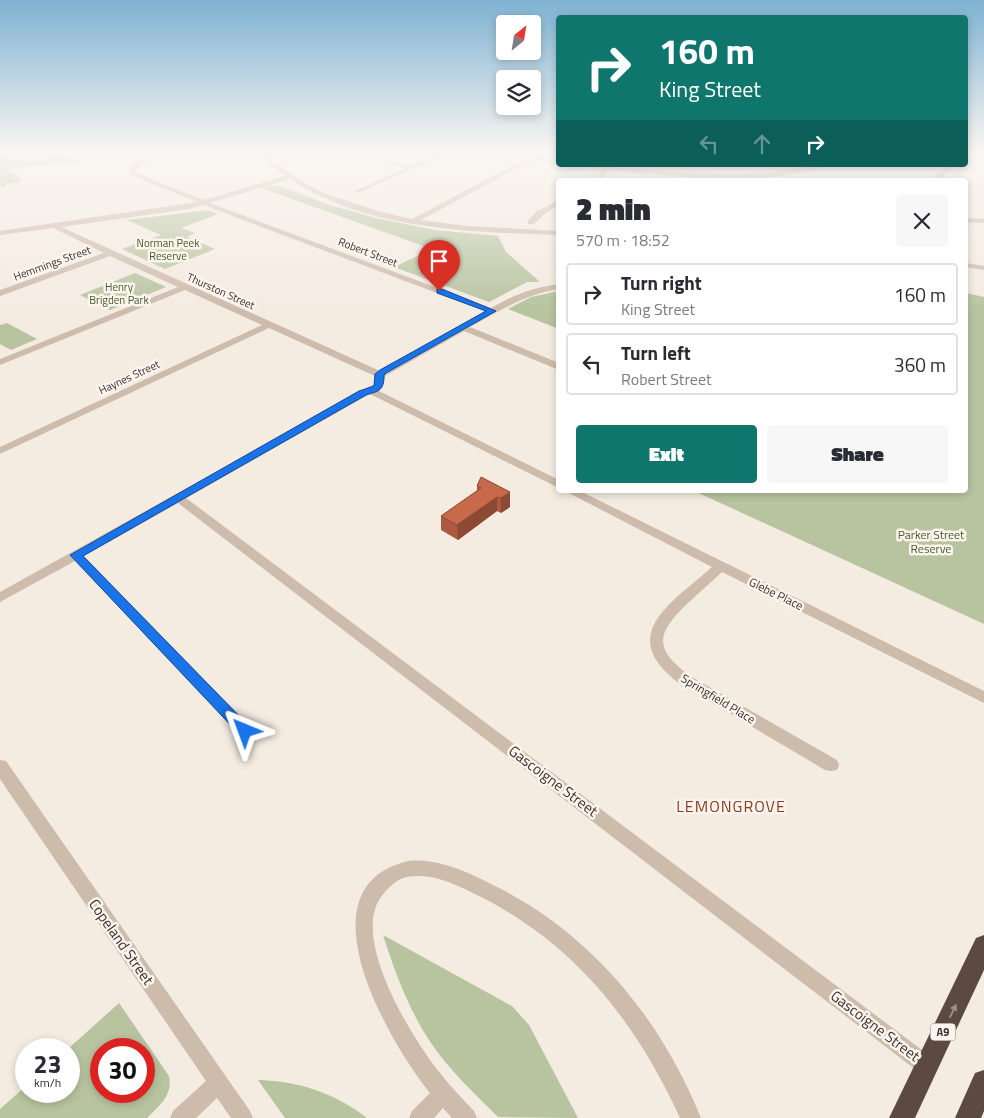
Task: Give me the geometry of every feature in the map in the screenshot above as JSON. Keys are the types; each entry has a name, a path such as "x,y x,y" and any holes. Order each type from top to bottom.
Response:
{"highway":[{"name":"A9","path":"902,1118 984,946"}],"street":[{"path":"0,232 195,205"},
{"name":"Robert Street","path":"211,205 492,311"},
{"path":"352,205 415,220 474,228 556,233"},
{"path":"415,220 443,205"},
{"path":"531,222 540,213 554,205"},
{"path":"968,220 984,221"},
{"name":"Thurston Street","path":"54,225 62,231 380,374"},
{"name":"Hemmings Street","path":"0,293 111,253"},
{"path":"968,265 984,268"},
{"path":"0,362 185,287"},
{"path":"0,598 363,393 372,391 379,386 380,374 462,327 525,293 556,287"},
{"name":"Haynes Street","path":"0,451 269,324"},
{"path":"462,327 556,366"},
{"path":"372,391 556,483"},
{"name":"Glebe Place","path":"575,493 984,697"},
{"name":"Gascoigne Street","path":"178,497 927,1066"},
{"path":"76,555 245,731"},
{"name":"Springfield Place","path":"722,566 661,622 656,638 660,656 670,669 685,680 831,765"},
{"name":"Copeland Street","path":"0,766 243,1118"},
{"path":"467,1118 443,1094 398,1028 373,969 364,936 364,908 374,891 392,875 414,868 442,872 491,892 532,915 570,944 617,994 646,1032 672,1076 691,1118"},
{"path":"180,1118 218,1084"},
{"path":"419,1118 443,1094"}],"green space":[{"path":"309,205 331,205 376,218 435,230 498,236 506,252 540,282 527,282 489,302 394,267 432,249"},
{"name":"Norman Peek Reserve","path":"207,210 218,214 181,228 195,233 187,237 215,249 165,269 122,249 161,235 127,220"},
{"name":"Henry Brigden Park","path":"135,273 166,287 110,310 80,295"},
{"path":"556,292 556,328 508,309 531,297"},
{"name":"Parker Street Reserve","path":"968,293 984,297 984,624 699,493 968,493"},
{"path":"7,323 37,339 11,350 0,344 0,325"},
{"path":"383,935 512,1006 529,1025 578,1118 498,1117 453,1071 429,1040 403,989"},
{"path":"119,1003 143,1038 90,1038 90,1103 155,1103 155,1056 169,1076 170,1083 167,1094 161,1104 147,1118 0,1118 0,1109 15,1096 15,1103 80,1103 80,1038"},
{"path":"258,1080 287,1083 316,1090 355,1109 367,1118 285,1118"}],"building":[{"path":"481,477 510,492 501,498 497,497 457,525 441,516 481,488 477,486"}],"district":[{"name":"LEMONGROVE","path":"731,806"}],"route":[{"path":"245,731 76,555 363,393 372,391 379,386 380,374 383,371 492,311 439,291"}]}
